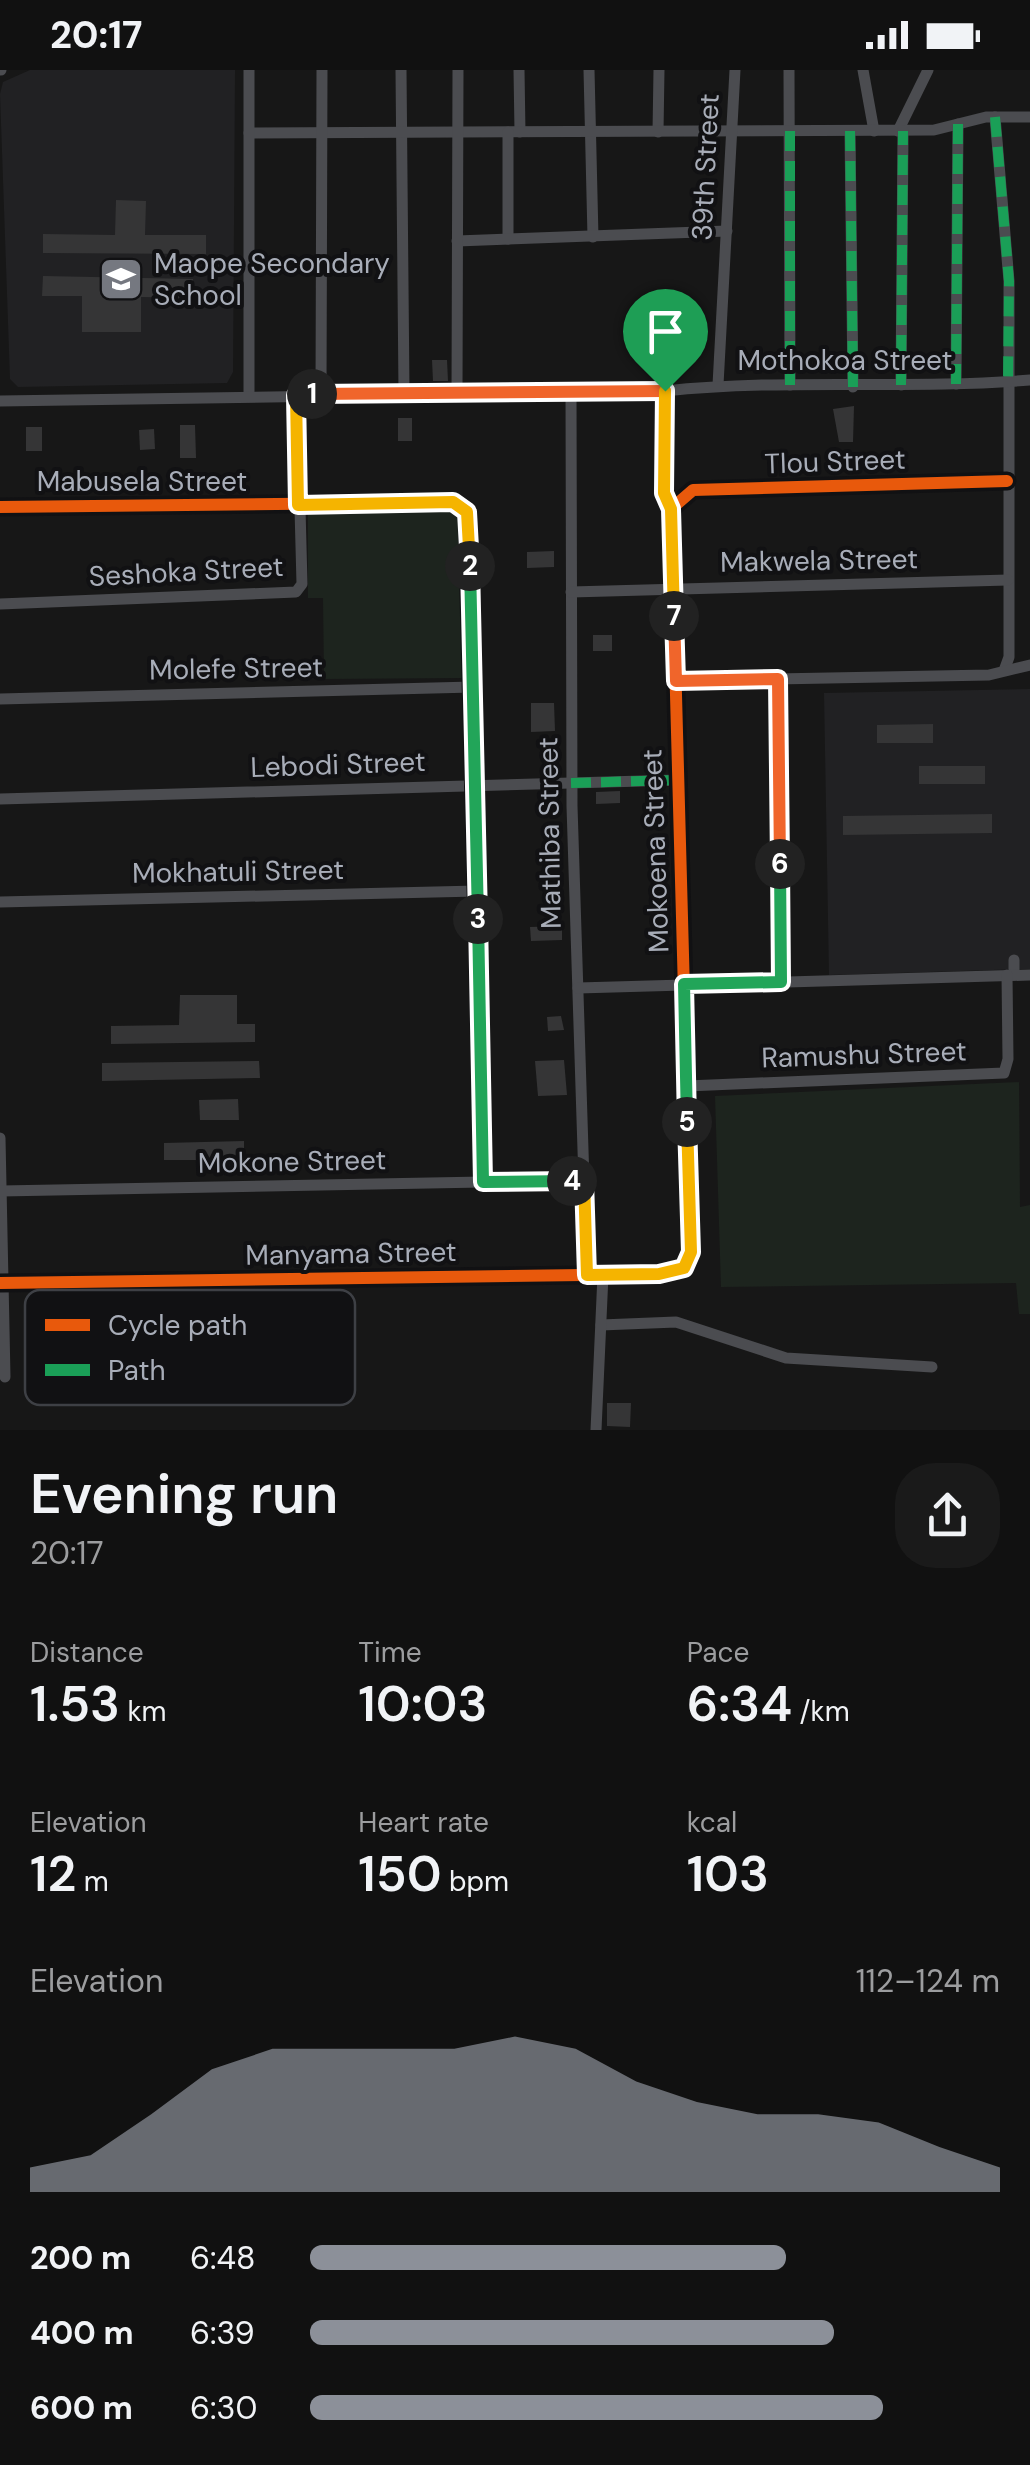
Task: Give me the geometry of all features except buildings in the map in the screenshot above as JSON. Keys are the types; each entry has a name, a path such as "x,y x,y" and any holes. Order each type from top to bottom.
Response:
{"street":[{"path":"249,70 249,396"},
{"path":"321,393 322,70"},
{"path":"401,70 404,392"},
{"path":"457,393 458,70"},
{"path":"508,240 519,70"},
{"path":"589,70 594,134 593,237"},
{"path":"658,132 659,70"},
{"name":"39th Street","path":"718,386 734,70"},
{"path":"790,70 790,385"},
{"path":"863,70 874,131"},
{"path":"901,386 900,131 928,70"},
{"path":"249,133 900,131 995,117 1030,117"},
{"path":"995,117 1009,281 1009,658 1005,668"},
{"path":"956,384 958,124"},
{"path":"850,131 854,388"},
{"path":"457,241 727,231"},
{"name":"Mothokoa Street","path":"0,401 114,392 249,396 665,391 718,386 854,388 1030,380"},
{"name":"Mathiba Street","path":"571,390 571,783 587,1275"},
{"name":"Mokoena Street","path":"665,391 664,493 671,509 674,589 691,1252"},
{"name":"Seshoka Street","path":"0,604 296,592 302,584 296,395"},
{"name":"Tlou Street","path":"671,509 693,490 1007,481"},
{"name":"Mabusela Street","path":"0,507 453,502 463,507 469,521 473,687"},
{"name":"Makwela Street","path":"571,592 1008,580"},
{"path":"676,681 988,675 1030,665"},
{"path":"778,679 781,982"},
{"path":"473,687 483,1182"},
{"name":"Molefe Street","path":"0,699 473,687"},
{"name":"Lebodi Street","path":"0,799 678,780"},
{"name":"Mokhatuli Street","path":"0,902 477,891"},
{"path":"1010,975 1014,960"},
{"name":"Ramushu Street","path":"686,1086 1004,1073 1008,1060 1010,975"},
{"path":"578,988 1030,975"},
{"path":"0,1138 5,1377"},
{"name":"Mokone Street","path":"1,1191 584,1180"},
{"name":"Manyama Street","path":"1,1283 673,1273 684,1268 691,1252"},
{"path":"596,1430 603,1275"},
{"path":"97,1282 97,1290"},
{"path":"601,1321 676,1322 786,1358 932,1367"}],"shaded area":[{"name":"Maope Secondary School","path":"30,70 235,70 233,372 227,383 18,387 10,379 0,94 3,82"},
{"path":"308,510 448,510 461,521 463,678 324,679 323,598 308,598"},
{"path":"1030,689 1030,969 829,975 824,693"},
{"path":"1019,1082 1020,1207 1030,1205 1030,1314 1019,1314 1016,1283 721,1287 715,1096"}],"marked path":[{"path":"995,117 1009,281 1008,382"},
{"path":"956,384 958,124"},
{"path":"790,131 790,385"},
{"path":"850,131 853,387"},
{"path":"901,385 903,131"},
{"path":"665,391 664,493 671,509"},
{"path":"571,783 678,780"}],"cycle path":[{"path":"0,1283 659,1274 684,1268 691,1252 671,509 693,490 1007,481"},
{"path":"0,507 453,502 467,512 483,1182"}],"place":[{"name":"Maope Secondary School","path":"121,279"}],"route":[{"path":"665,391 664,493 671,509 676,681 778,679 781,982 684,984 690,1262 673,1273 587,1275 584,1180 483,1182 467,512 453,502 298,505 296,395 665,391"}]}
